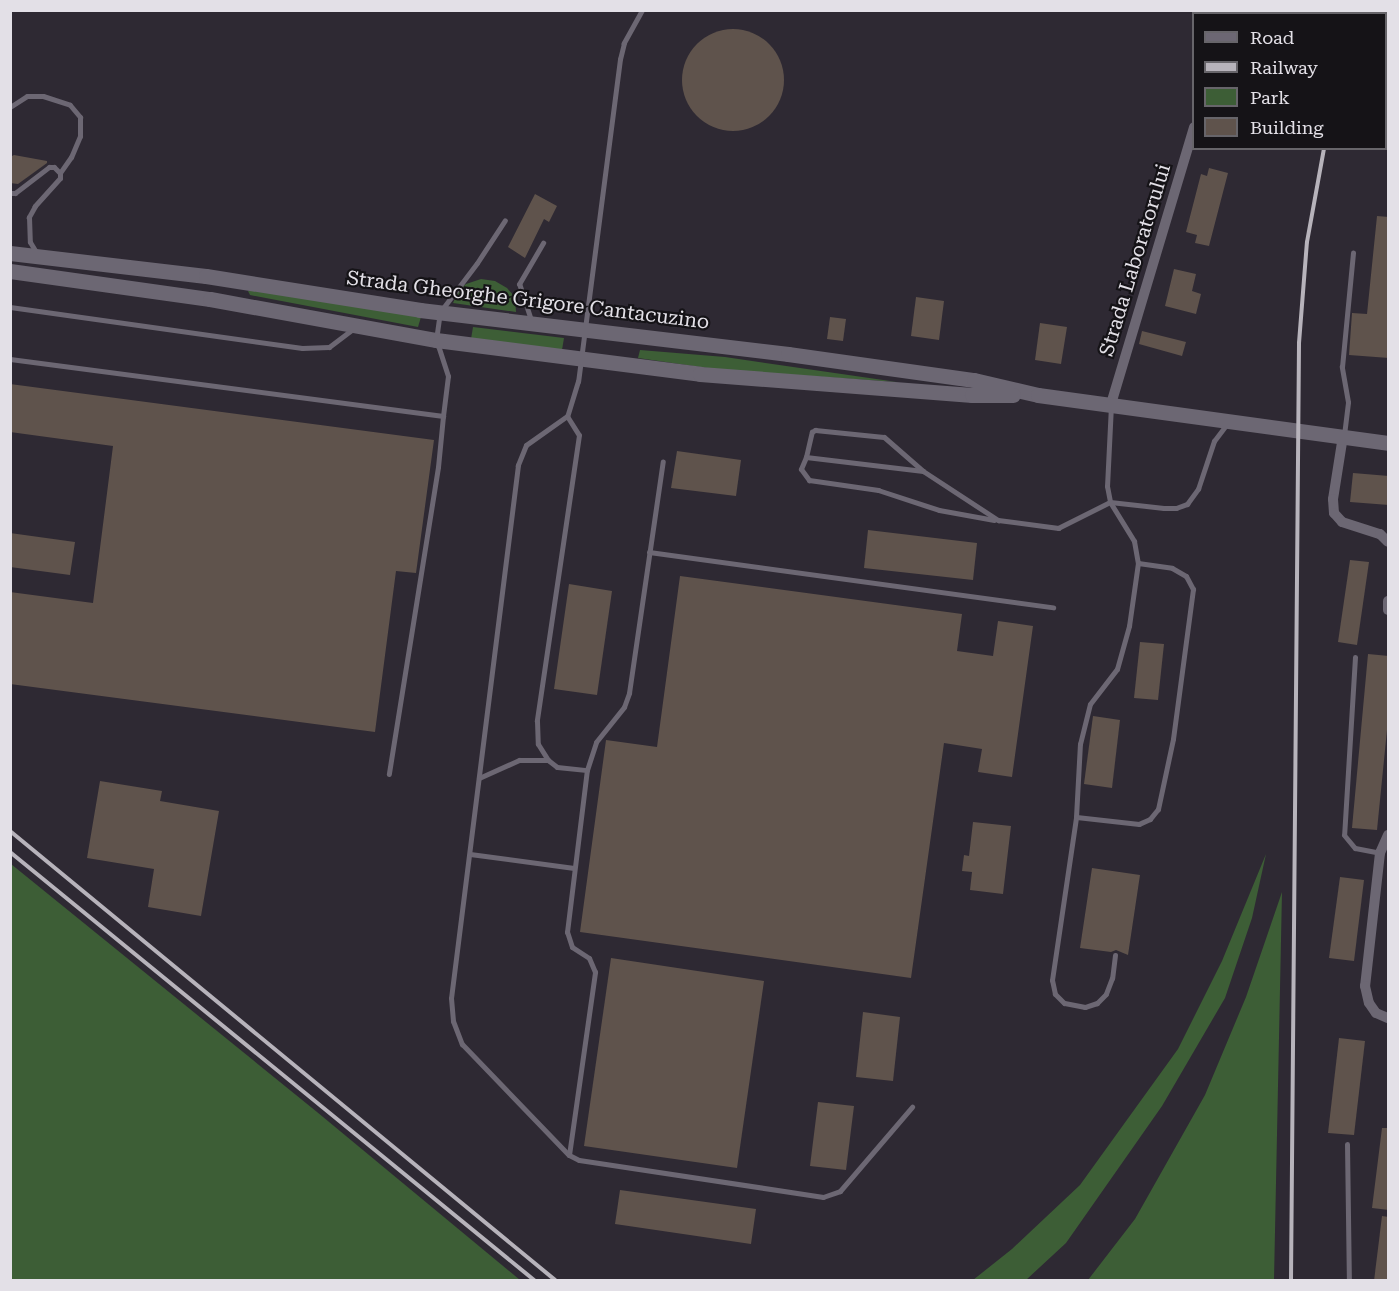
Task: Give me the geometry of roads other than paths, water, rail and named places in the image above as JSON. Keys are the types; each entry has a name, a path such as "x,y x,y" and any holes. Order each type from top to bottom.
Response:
{"main road":[{"name":"Strada Gheorghe Grigore Cantacuzino","path":"10,253 206,276 440,312 788,354 974,380 1038,395 1389,443"},
{"name":"Strada Gheorghe Grigore Cantacuzino","path":"10,271 210,299 436,340 740,379 972,395 1038,395"}],"street":[{"name":"Strada Laboratorului","path":"1111,404 1192,134"},
{"path":"1343,436 1333,499 1334,513 1342,522 1380,534 1389,542"},
{"path":"1389,601 1389,610"},
{"path":"1389,835 1380,853 1365,987 1372,1008 1376,1013 1389,1018"}],"lane":[{"path":"642,10 624,43 620,59 578,381 567,416 526,445 518,465 451,998 453,1021 462,1044 569,1155 579,1160 823,1197 840,1191 912,1107"},
{"path":"10,106 27,96 43,96 70,105 80,117 80,136 71,157 60,173 60,178 35,206 29,218 30,242 38,256"},
{"path":"10,193 15,193 49,167 54,167 60,173"},
{"path":"389,774 438,467 448,376 436,340 440,312 477,263 505,220"},
{"path":"532,323 519,284 543,243"},
{"path":"1343,436 1347,402 1342,367 1353,253"},
{"path":"10,307 302,348 328,347 358,326"},
{"path":"10,359 443,416"},
{"path":"1111,404 1107,486 1110,502 1134,541 1138,563 1129,626 1117,669 1089,704 1080,744 1076,817 1052,980 1055,994 1065,1004 1084,1007 1097,1003 1109,986 1115,955"},
{"path":"567,416 579,435 537,721 538,744 548,760 557,767 587,770"},
{"path":"998,520 923,471 882,436 815,430 812,432 801,469 809,480 878,490 939,510 998,520 1058,528 1110,502 1164,508 1176,508 1186,504 1198,489 1214,441 1230,420"},
{"path":"806,457 923,471"},
{"path":"569,1155 595,972 589,958 572,947 567,938 587,770 596,742 624,707 629,693 663,461"},
{"path":"649,552 1053,607"},
{"path":"1076,817 1139,824 1150,819 1158,809 1173,739 1193,590 1186,576 1172,568 1138,563"},
{"path":"1355,657 1344,835 1355,848 1380,853"},
{"path":"479,778 519,760 548,760"},
{"path":"470,854 574,868"},
{"path":"1347,1144 1349,1281"}],"railway":[{"path":"1291,1280 1299,343 1307,242 1324,150"},
{"path":"10,831 555,1280"},
{"path":"10,852 534,1280"}]}
